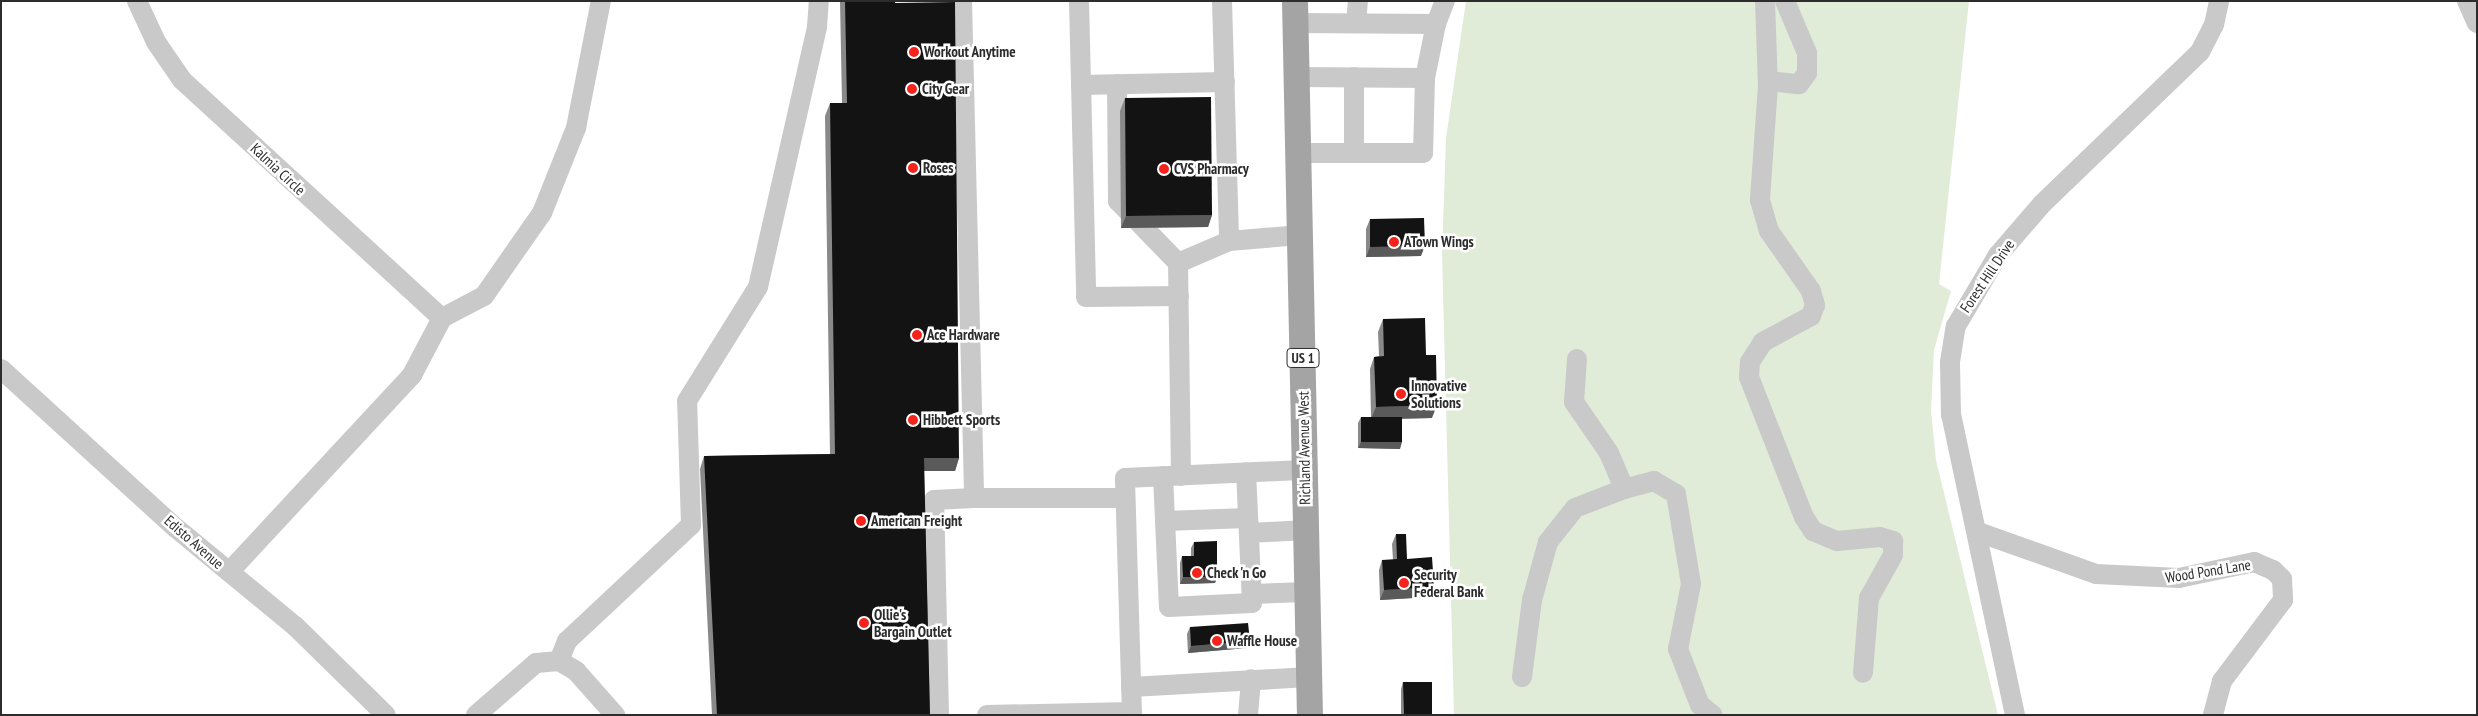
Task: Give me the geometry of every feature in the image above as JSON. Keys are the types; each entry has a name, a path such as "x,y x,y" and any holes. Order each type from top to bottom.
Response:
{"main road":[{"name":"Richland Avenue West","path":"1295,12 1310,715"}],"street":[{"name":"Kalmia Circle","path":"137,1 156,42 182,80 442,318"},
{"path":"229,572 412,375 442,318 484,296 542,214 576,128 601,1"},
{"path":"559,661 567,641 690,525 687,401 758,287 817,27 819,1"},
{"path":"962,1 974,498"},
{"path":"1079,1 1086,297 1179,296"},
{"path":"1222,1 1229,242"},
{"path":"1356,23 1358,1"},
{"path":"1299,153 1423,153 1425,78 1436,24 1445,1"},
{"path":"1765,1 1768,81 1763,214 1782,253 1811,291 1815,305 1811,316 1763,342 1750,362 1749,378 1804,517 1813,531 1838,541 1880,537 1893,541 1892,555 1867,604 1863,673"},
{"path":"1768,81 1798,84 1807,73 1806,52 1785,1"},
{"name":"Forest Hill Drive","path":"2015,715 1978,532 1951,415 1952,344 1963,309 1998,255 2042,204 2200,52 2214,25 2219,1"},
{"path":"2468,1 2477,23"},
{"path":"1295,12 1356,23 1436,24"},
{"path":"1297,77 1425,78"},
{"path":"1354,77 1354,153"},
{"path":"1081,85 1225,82"},
{"path":"1117,84 1118,201 1178,263 1179,296 1172,476 1165,521 1169,607 1252,603 1246,472"},
{"path":"1178,263 1229,242 1301,235"},
{"path":"1577,359 1574,402 1609,453 1624,489"},
{"name":"Edisto Avenue","path":"1,369 229,572 295,626 386,715"},
{"path":"987,715 1132,713 1125,478 1304,470"},
{"path":"1522,677 1532,600 1548,542 1575,508 1624,489 1654,482 1676,494 1691,584 1678,649 1700,705 1713,715"},
{"path":"939,715 934,500 974,498 1125,498"},
{"path":"1165,521 1306,530"},
{"name":"Wood Pond Lane","path":"1978,532 2096,574 2179,578 2254,562 2273,570 2282,579 2284,600 2222,681 2213,715"},
{"path":"1252,594 1307,592"},
{"path":"476,715 536,663 559,661 576,671 615,715"},
{"path":"1131,687 1309,677"},
{"path":"1248,715 1251,679"}],"green space":[{"path":"1466,1 1969,1 1939,284 1951,291 1934,350 1931,411 1936,460 1998,715 1454,715 1442,254 1446,138"}],"building":[{"path":"845,1 895,1 895,3 955,2 959,458 924,458 930,715 717,715 704,456 835,454 830,103 847,103"},
{"name":"CVS Pharmacy","path":"1211,97 1212,215 1126,216 1125,98"},
{"path":"1424,218 1425,246 1370,247 1370,219"},
{"name":"Innovative Solutions","path":"1425,318 1426,355 1436,355 1437,405 1376,407 1374,357 1384,356 1383,319"},
{"path":"1361,417 1402,417 1402,442 1361,442"},
{"name":"Security Federal Bank","path":"1396,534 1406,534 1407,559 1432,557 1434,587 1384,590 1382,560 1397,559"},
{"name":"Check 'n Go","path":"1217,541 1217,577 1183,577 1182,556 1194,556 1194,542"},
{"name":"Waffle House","path":"1248,623 1250,641 1191,646 1190,627"},
{"path":"1403,682 1432,682 1432,715 1404,715"}],"place":[{"name":"Workout Anytime","path":"914,52"},
{"name":"City Gear","path":"912,89"},
{"name":"Roses","path":"913,168"},
{"name":"CVS Pharmacy","path":"1164,169"},
{"name":"ATown Wings","path":"1394,242"},
{"name":"Ace Hardware","path":"917,335"},
{"name":"Innovative Solutions","path":"1401,394"},
{"name":"Hibbett Sports","path":"913,420"},
{"name":"American Freight","path":"861,521"},
{"name":"Check 'n Go","path":"1197,573"},
{"name":"Security Federal Bank","path":"1404,583"},
{"name":"Ollie's Bargain Outlet","path":"864,623"},
{"name":"Waffle House","path":"1217,641"}]}
